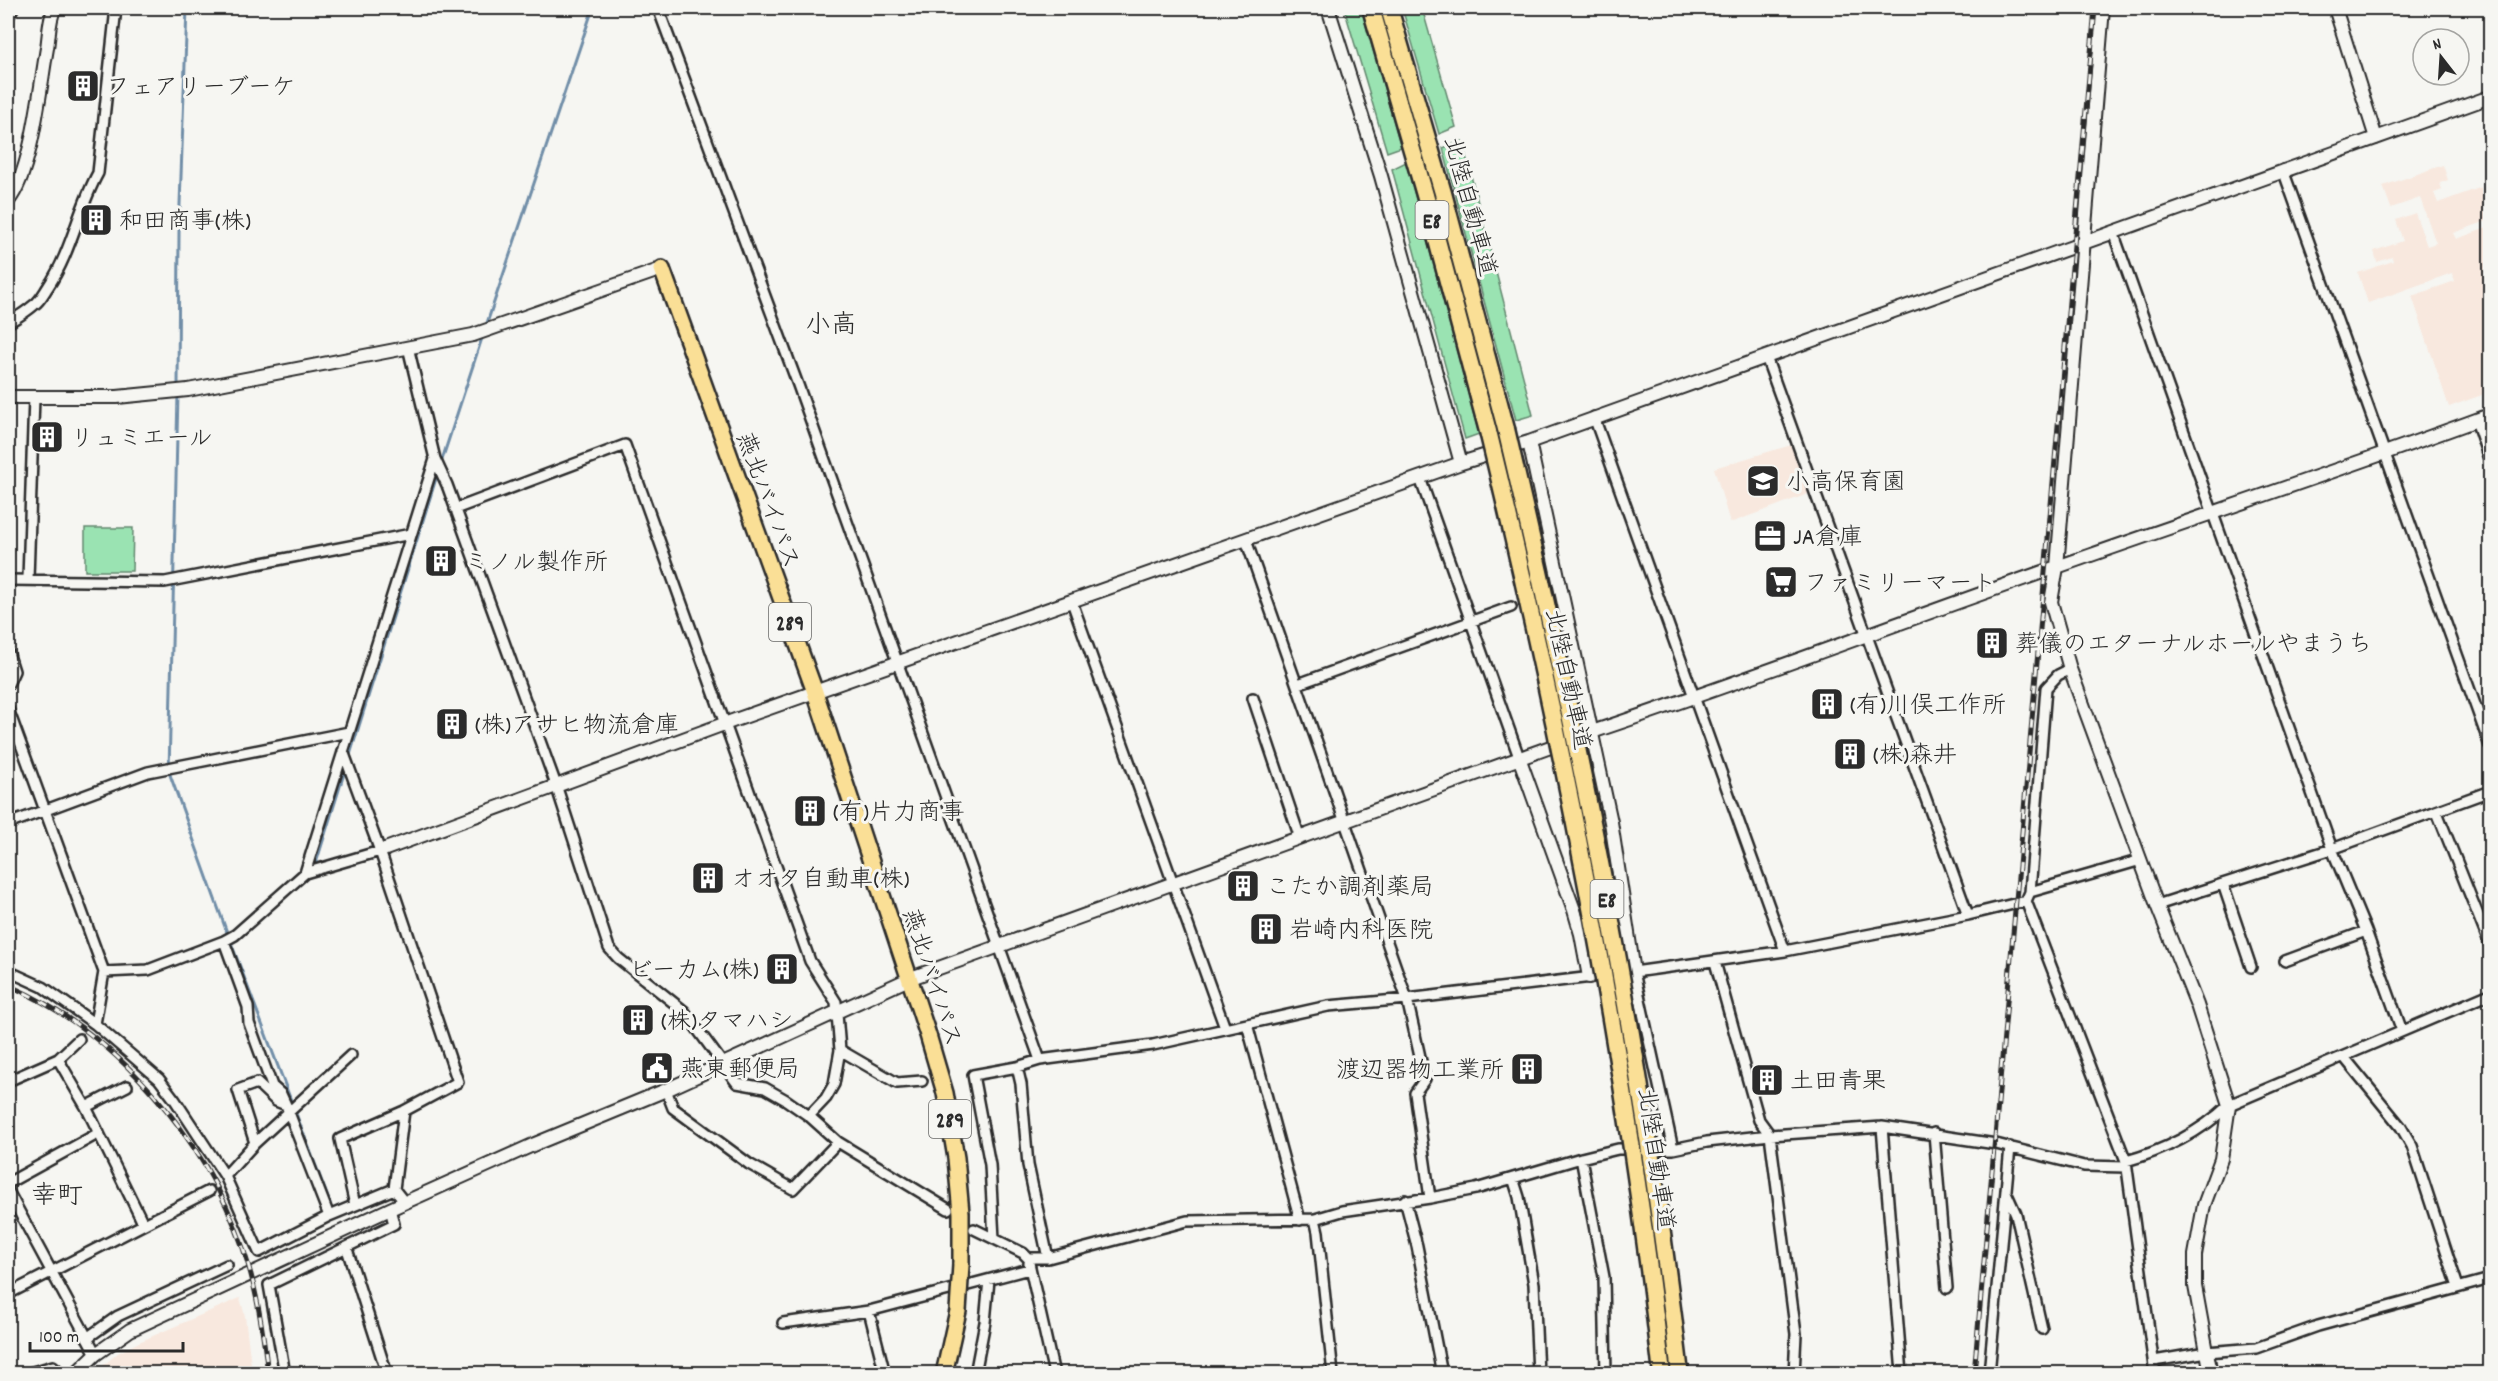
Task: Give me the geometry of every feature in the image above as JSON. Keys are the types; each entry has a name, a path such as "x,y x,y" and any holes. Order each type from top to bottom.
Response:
{"highway":[{"name":"北陸自動車道","path":"1371,8 1425,195 1489,435 1542,662 1593,918 1619,1064 1662,1374"},
{"name":"北陸自動車道","path":"1389,8 1443,193 1506,429 1558,658 1610,917 1658,1199 1680,1374"},
{"name":"燕北バイパス","path":"662,269 815,692 911,978 937,1065 951,1122 961,1213 958,1311 944,1374"}],"street":[{"path":"8,15 12,8"},
{"path":"8,201 21,178 37,112 55,8"},
{"path":"8,324 36,304 53,279 70,247 87,193 98,173 116,8"},
{"path":"658,8 742,230 1040,1060"},
{"path":"1328,8 1380,176 1461,463"},
{"path":"2103,8 2057,567 2051,602 2070,669 2157,905 2197,1005 2229,1105 2221,1159 2204,1205 2195,1255 2195,1286 2211,1374"},
{"path":"2335,8 2376,138"},
{"path":"104,972 148,970 224,941 305,873 380,851 724,724 1461,463 1529,442 2490,97"},
{"path":"2283,170 2490,746"},
{"path":"2113,232 2332,849 2366,932 2402,1031"},
{"path":"8,397 117,397 188,390 473,335 662,269"},
{"path":"408,347 435,459 556,785 609,948 618,958 684,1011 737,1083 765,1088 809,1116 838,1142 948,1209"},
{"path":"1766,357 1968,915"},
{"path":"28,579 34,397"},
{"path":"75,1374 96,1354 130,1330 390,1209 535,1144 666,1090 911,978 1520,760 1592,732 1694,698 2057,567 2490,415"},
{"path":"1594,417 1785,951"},
{"path":"2476,420 2490,462"},
{"path":"1529,442 1611,822 1634,972 1673,1149"},
{"path":"455,509 625,445 810,961 834,996 840,1050 834,1084 809,1116"},
{"path":"305,873 435,459"},
{"path":"1420,478 1574,910 1589,977"},
{"path":"8,580 165,582 411,534"},
{"path":"1246,540 1407,999 1425,1079 1414,1093 1430,1198"},
{"path":"1072,602 1225,1028"},
{"path":"1298,684 1511,607"},
{"path":"8,652 14,671 8,684"},
{"path":"2070,669 2058,675 2046,688 2028,897 2126,1164 2154,1374"},
{"path":"1253,699 1300,838"},
{"path":"8,709 104,972 95,1023"},
{"path":"8,824 148,772 349,732"},
{"path":"343,751 380,851 458,1082 404,1111 340,1139 355,1205"},
{"path":"2157,905 2332,849 2490,791"},
{"path":"2437,812 2490,945"},
{"path":"994,1239 990,1165 973,1075 1040,1060 1153,1045 1328,1006 1634,972 1785,951 1968,915 2141,860"},
{"path":"2223,884 2251,967"},
{"path":"2285,961 2366,932"},
{"path":"224,941 248,1007 249,1023 272,1086 281,1094 329,1216"},
{"path":"1715,962 1759,1120 1770,1135 1796,1334 1794,1374"},
{"path":"8,971 43,987 95,1023 159,1079 176,1100 225,1181 259,1252 329,1216 394,1189"},
{"path":"1028,1258 1048,1258 1187,1221 1315,1219 1342,1211 1430,1198 1476,1189 1618,1149 1673,1149 1707,1142 1770,1135 1882,1127 1934,1133 2010,1147 2084,1166 2126,1164 2196,1131 2211,1122 2229,1105 2490,994"},
{"path":"1247,1024 1300,1220"},
{"path":"8,1081 57,1059 79,1039"},
{"path":"840,1050 897,1083 922,1081"},
{"path":"225,1181 255,1143 287,1109 351,1055"},
{"path":"2344,1057 2401,1127 2412,1146 2458,1287"},
{"path":"57,1059 86,1107 143,1223"},
{"path":"1017,1066 1021,1084 1028,1165 1048,1258"},
{"path":"255,1143 238,1090 257,1083 287,1109"},
{"path":"86,1107 127,1086"},
{"path":"666,1090 673,1108 749,1164 794,1189 838,1142"},
{"path":"404,1111 394,1189 405,1203"},
{"path":"1882,1127 1902,1374"},
{"path":"8,1183 99,1133"},
{"path":"1934,1133 1947,1288"},
{"path":"1989,1374 2010,1147"},
{"path":"1581,1158 1604,1277 1606,1374"},
{"path":"1513,1178 1519,1197 1534,1284 1538,1374"},
{"path":"2006,1190 2016,1214 2042,1329"},
{"path":"8,1191 96,1354"},
{"path":"8,1294 209,1191"},
{"path":"1405,1200 1418,1246 1442,1374"},
{"path":"285,1374 269,1285 347,1249 394,1224 390,1209"},
{"path":"1315,1219 1333,1374"},
{"path":"974,1229 1023,1253 1028,1258 1054,1374"},
{"path":"347,1249 387,1374"},
{"path":"87,1338 118,1316 227,1265"},
{"path":"783,1323 869,1311 1029,1269"},
{"path":"2154,1361 2207,1352 2256,1348 2318,1326 2490,1279"},
{"path":"975,1374 985,1322 989,1280"},
{"path":"869,1311 885,1374"},
{"path":"26,1374 53,1366 62,1374"}],"shaded area":[{"path":"2443,165 2448,180 2440,183 2442,190 2434,193 2438,203 2490,184 2490,220 2453,233 2456,239 2490,227 2490,392 2449,407 2412,296 2455,281 2452,273 2368,303 2358,273 2393,261 2392,257 2377,262 2374,251 2403,241 2396,220 2415,213 2427,246 2436,243 2420,198 2391,208 2383,186"},
{"name":"小高保育園","path":"1795,444 1811,493 1730,523 1714,468"},
{"path":"240,1298 245,1316 252,1373 94,1373 118,1353 139,1342"}],"green space":[{"path":"1344,8 1361,8 1401,147 1387,152"},
{"path":"1402,8 1422,8 1456,127 1439,134"},
{"path":"1462,141 1533,415 1516,420 1443,148"},
{"path":"1406,162 1479,434 1465,439 1392,169"},
{"path":"85,528 133,528 132,571 85,571"}],"waterway":[{"path":"178,387 179,232 187,8"},
{"path":"486,326 593,8"},
{"path":"440,466 483,335"},
{"path":"178,394 169,772 330,1203"},
{"path":"349,758 438,472"},
{"path":"316,863 346,767"}],"railway":[{"path":"1974,1374 2095,8"},
{"path":"8,985 48,1005 85,1030 152,1092 180,1128 205,1167 226,1207 243,1248 259,1310 268,1374"}],"place":[{"name":"フェアリーブーケ","path":"83,86"},
{"name":"和田商事(株)","path":"96,220"},
{"name":"リュミエール","path":"47,437"},
{"name":"小高保育園","path":"1763,481"},
{"name":"JA倉庫","path":"1770,536"},
{"name":"ミノル製作所","path":"441,561"},
{"name":"ファミリーマート","path":"1781,582"},
{"name":"葬儀のエターナルホールやまうち","path":"1992,643"},
{"name":"(有)川俣工作所","path":"1827,704"},
{"name":"(株)アサヒ物流倉庫","path":"452,724"},
{"name":"(株)森井","path":"1850,754"},
{"name":"(有)片力商事","path":"810,811"},
{"name":"オオタ自動車(株)","path":"708,878"},
{"name":"こたか調剤薬局","path":"1243,886"},
{"name":"岩崎内科医院","path":"1266,929"},
{"name":"ビーカム(株)","path":"782,969"},
{"name":"(株)タマハシ","path":"638,1020"},
{"name":"燕東郵便局","path":"657,1068"},
{"name":"渡辺器物工業所","path":"1527,1069"},
{"name":"土田青果","path":"1767,1080"}],"district":[{"name":"小高","path":"831,323"},
{"name":"幸町","path":"57,1194"}]}
